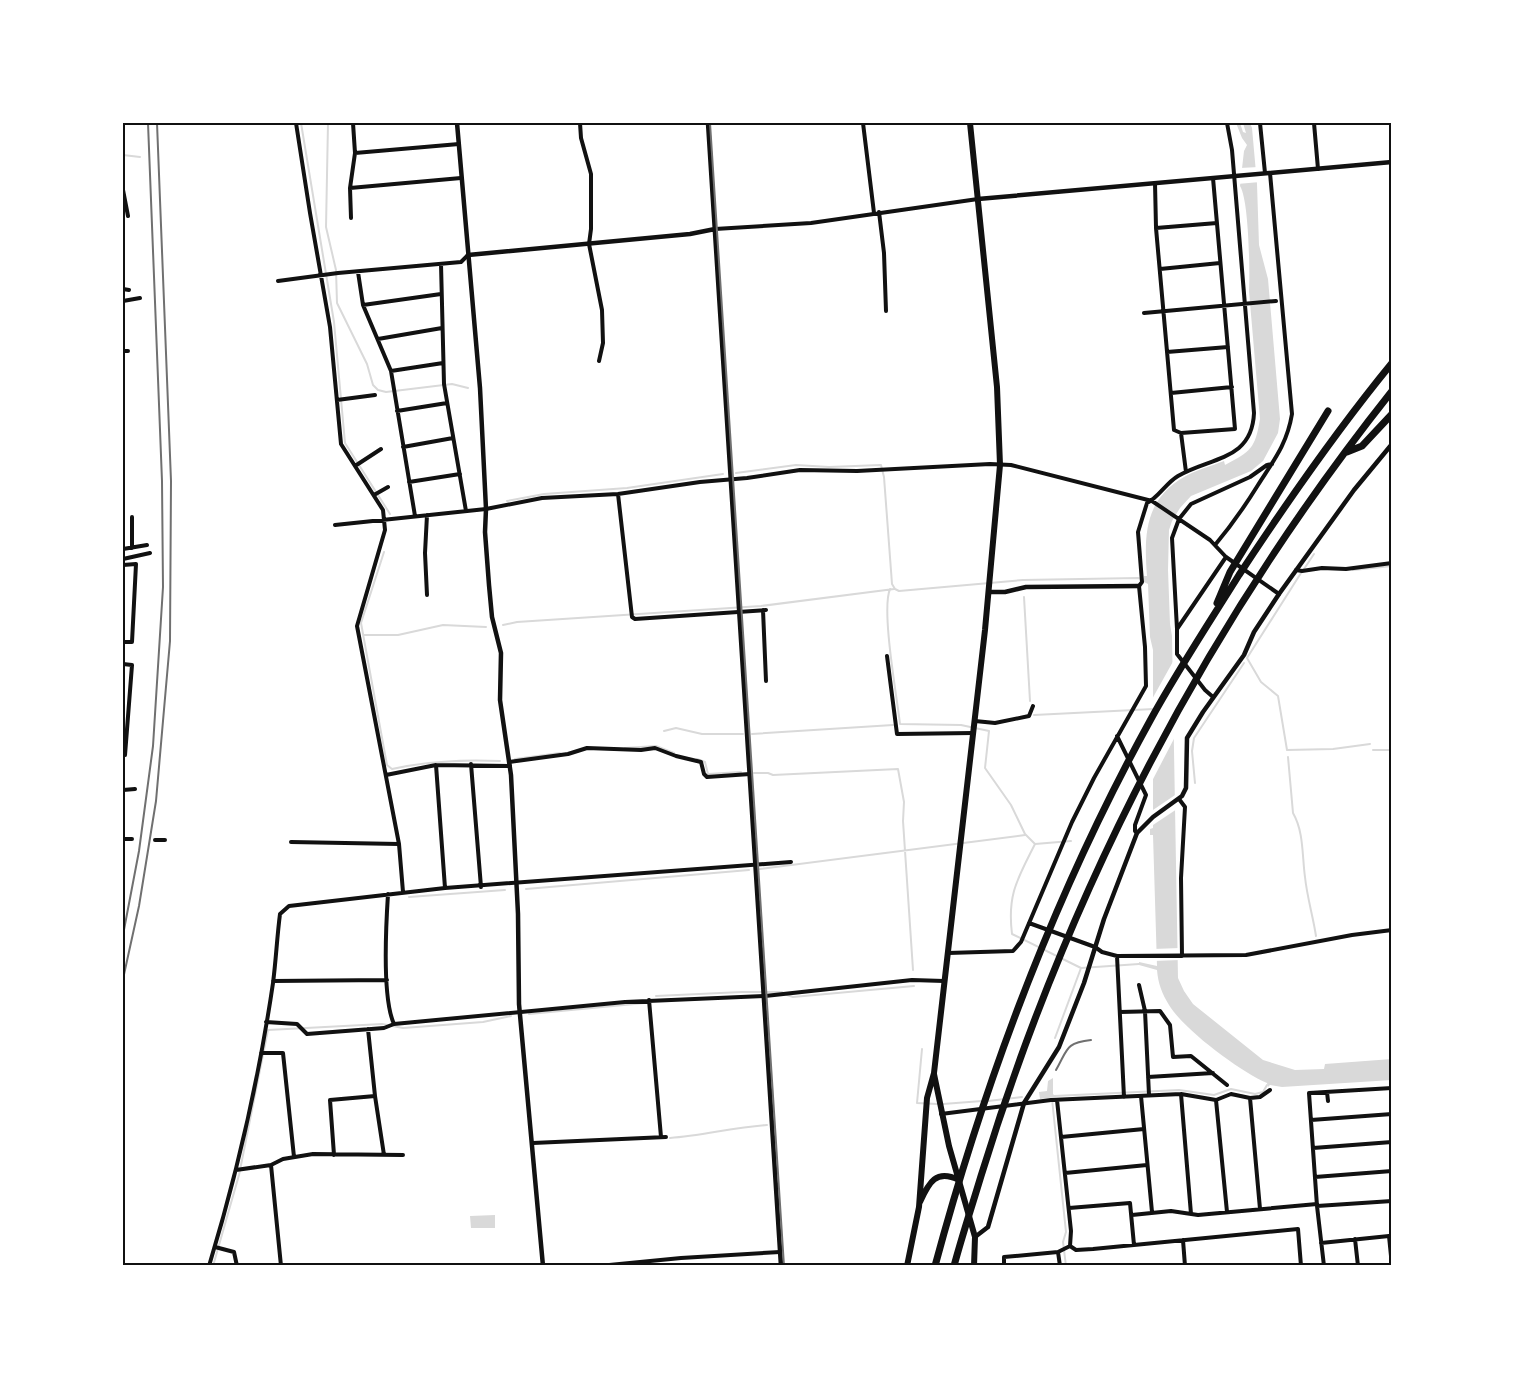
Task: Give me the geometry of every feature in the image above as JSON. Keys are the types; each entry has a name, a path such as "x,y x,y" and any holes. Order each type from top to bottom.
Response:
{"highway":[{"path":"908,1266 919,1205 927,1098 934,1073 974,734 1000,465 997,387 970,123"},
{"path":"935,1266 982,1109 1041,951 1125,768 1188,656 1285,504 1392,363"},
{"path":"954,1266 1005,1097 1059,955 1097,869 1197,675 1299,516 1392,391"},
{"path":"1208,624 1230,572 1328,411"},
{"path":"1346,453 1362,446 1392,414"},
{"path":"934,1073 958,1180 975,1237 974,1266"},
{"path":"919,1205 927,1187 939,1176 948,1175 958,1180"}],"street":[{"path":"296,123 330,327 341,444 383,510 385,530 357,626 399,844 403,892"},
{"path":"351,218 350,188 355,153 352,123"},
{"path":"457,123 480,388 485,532 492,617 501,652 500,708 510,764 520,1011 543,1266"},
{"path":"580,123 581,138 591,174 589,244 602,310 603,343 599,361"},
{"path":"708,123 781,1266"},
{"path":"862,123 874,213"},
{"path":"948,953 1013,951 1021,942 1065,838 1117,736 1146,686 1138,532 1147,503 1152,501 1167,483 1186,472 1232,454 1248,439 1253,427 1254,413 1235,176 1227,123"},
{"path":"1215,545 1233,525 1279,454 1289,431 1292,414 1260,123"},
{"path":"1314,123 1318,169"},
{"path":"355,153 459,144"},
{"path":"278,281 461,262 468,255 690,234 715,229 801,224 978,199 1392,162"},
{"path":"350,188 461,178"},
{"path":"1155,183 1156,228 1174,430 1181,433 1235,429 1213,178"},
{"path":"123,190 128,216"},
{"path":"879,212 884,253 886,311"},
{"path":"1156,228 1217,223"},
{"path":"1160,269 1220,263"},
{"path":"441,264 443,363 447,403 466,511"},
{"path":"358,272 363,305 391,371 415,516"},
{"path":"123,289 129,290"},
{"path":"363,305 441,294"},
{"path":"123,301 140,298"},
{"path":"1144,313 1276,301"},
{"path":"378,339 442,328"},
{"path":"1167,352 1228,347"},
{"path":"391,371 443,363"},
{"path":"1171,393 1232,387"},
{"path":"338,400 375,394"},
{"path":"397,411 447,403"},
{"path":"1181,433 1186,472"},
{"path":"403,447 453,438"},
{"path":"975,1237 988,1227 1024,1103 1059,1047 1137,833 1153,817 1177,800 1186,788 1187,738 1244,655 1254,632 1279,594 1354,490 1392,444"},
{"path":"355,466 381,450"},
{"path":"1213,697 1177,654 1172,538 1178,518 1191,504 1250,477 1272,464"},
{"path":"335,525 486,509 542,498 618,494 800,470 878,471 1000,465 1025,468 1152,501 1210,540 1226,557 1279,594"},
{"path":"409,482 460,474"},
{"path":"374,495 388,487"},
{"path":"618,494 631,615 635,619 740,607 765,610 766,681"},
{"path":"427,515 425,553 427,595"},
{"path":"132,517 132,548"},
{"path":"123,549 147,545"},
{"path":"123,559 150,553"},
{"path":"1177,628 1226,557"},
{"path":"1296,570 1392,563"},
{"path":"123,565 136,564 132,642 123,642"},
{"path":"989,589 1005,592 1026,586 1140,584"},
{"path":"887,656 897,734 974,734"},
{"path":"123,664 132,665 131,691 125,723 125,755 123,755"},
{"path":"123,691 131,691"},
{"path":"975,722 995,723 1029,716 1033,706"},
{"path":"1117,736 1146,795 1135,825 1137,833"},
{"path":"386,775 436,765 510,764 568,754 587,748 641,750 655,748 701,762 704,774 708,777 750,774"},
{"path":"471,764 481,886"},
{"path":"436,765 445,888"},
{"path":"123,789 135,789"},
{"path":"1177,800 1185,807 1181,878 1182,956"},
{"path":"123,839 132,839"},
{"path":"154,840 165,840"},
{"path":"291,842 399,844"},
{"path":"209,1266 235,1170 261,1053 273,981 280,914 289,906 445,888 791,862"},
{"path":"388,894 387,980 390,1026"},
{"path":"1029,923 1095,947 1117,959 1246,955 1352,935 1392,930"},
{"path":"1117,959 1124,1097"},
{"path":"273,981 387,980"},
{"path":"266,1022 297,1024 308,1034 520,1011 649,1000 764,992 783,994 912,980 944,981"},
{"path":"1139,985 1145,1011 1149,1095"},
{"path":"533,1143 663,1137 649,1000"},
{"path":"1120,1011 1160,1011 1170,1025 1173,1057 1191,1056 1227,1085"},
{"path":"369,1029 375,1096 384,1155"},
{"path":"261,1053 284,1053 294,1157"},
{"path":"1148,1077 1213,1073"},
{"path":"1324,1266 1309,1093 1392,1088"},
{"path":"940,1107 1181,1094 1216,1100 1231,1094 1250,1098 1260,1097 1270,1090"},
{"path":"1328,1092 1328,1101"},
{"path":"1181,1094 1191,1214"},
{"path":"334,1155 330,1100 375,1096"},
{"path":"1141,1096 1152,1212"},
{"path":"1250,1098 1260,1209"},
{"path":"1054,1100 1061,1137 1069,1208 1068,1247"},
{"path":"1216,1100 1227,1213"},
{"path":"1311,1120 1392,1114"},
{"path":"1061,1137 1144,1129"},
{"path":"1313,1148 1392,1142"},
{"path":"235,1170 272,1165 283,1159 313,1154 404,1155"},
{"path":"272,1165 281,1266"},
{"path":"1065,1173 1147,1165"},
{"path":"1315,1178 1392,1171"},
{"path":"1132,1215 1171,1211 1198,1215 1392,1201"},
{"path":"1069,1208 1130,1203 1134,1245"},
{"path":"1068,1247 1076,1250 1298,1229 1301,1266"},
{"path":"1321,1244 1389,1236 1392,1266"},
{"path":"1356,1239 1358,1266"},
{"path":"1183,1240 1185,1266"},
{"path":"215,1246 234,1252 237,1266"},
{"path":"1004,1266 1004,1257 1060,1252 1068,1247"},
{"path":"599,1266 780,1252"},
{"path":"1060,1252 1060,1266"}],"shaded area":[{"path":"1236,123 1240,123 1243,132 1246,133 1243,123 1250,123 1252,128 1259,245 1268,279 1280,419 1278,433 1263,461 1251,471 1191,496 1180,508 1169,530 1168,570 1172,636 1178,978 1193,1004 1263,1060 1295,1070 1324,1069 1325,1064 1392,1059 1392,1080 1282,1087 1270,1085 1268,1087 1267,1083 1229,1060 1187,1026 1176,1015 1162,993 1157,970 1139,965 1139,962 1157,966 1153,835 1150,835 1150,829 1153,828 1153,650 1150,637 1148,584 1144,582 1144,576 1147,576 1146,547 1149,520 1161,497 1171,486 1193,472 1224,461 1225,465 1246,452 1254,443 1260,419 1249,291 1247,220 1240,186 1244,151 1247,145"},
{"path":"1053,1078 1053,1094 1056,1097 1040,1099 1039,1092 1047,1091 1048,1081"},
{"path":"495,1215 495,1228 471,1228 470,1216"}],"pier":[{"path":"1259,167 1260,182 1237,184 1240,168"},
{"path":"1175,658 1177,733 1151,783 1151,701"},
{"path":"1178,793 1177,809 1150,827 1150,812"},
{"path":"1180,948 1180,960 1153,961 1153,949"}],"waterway":[{"path":"301,123 334,322 345,443 390,514"},
{"path":"328,123 326,227 336,270 337,303 367,364 373,385 378,390 386,392 452,384 468,388"},
{"path":"123,155 140,157"},
{"path":"736,473 796,465 829,467 881,465 884,477 892,584 899,591 1023,580 1142,579"},
{"path":"507,501 544,494 627,488 723,474"},
{"path":"384,552 361,623 387,765 392,769 445,761 500,761"},
{"path":"1304,569 1314,554"},
{"path":"1353,570 1392,566"},
{"path":"1301,573 1247,658 1261,682 1278,696 1287,750 1333,749 1370,744"},
{"path":"890,589 887,615 888,634 900,724 961,725 989,731 985,768 1011,805 1025,834 1035,844 1071,841"},
{"path":"503,625 517,622 761,606 894,589"},
{"path":"1024,597 1030,701"},
{"path":"363,635 398,635 443,625 486,627"},
{"path":"1195,783 1192,751 1194,738 1244,663"},
{"path":"1034,715 1154,709"},
{"path":"752,734 893,725"},
{"path":"664,731 676,728 702,734 743,734"},
{"path":"625,748 656,746 674,753"},
{"path":"1373,750 1392,750"},
{"path":"515,759 560,753"},
{"path":"1288,757 1293,813 1301,836 1306,884 1316,936"},
{"path":"697,759 705,762 708,774 741,772"},
{"path":"754,773 773,775 898,769 904,802 903,821 913,970"},
{"path":"760,869 1025,835"},
{"path":"1035,844 1015,887 1011,908 1012,934 1081,968"},
{"path":"526,889 749,870"},
{"path":"409,897 505,890"},
{"path":"1055,1038 1081,968 1139,964"},
{"path":"787,995 793,997 914,986"},
{"path":"656,996 782,992"},
{"path":"529,1014 645,1003"},
{"path":"213,1266 239,1175 268,1030 382,1024 403,1028 483,1022 511,1016"},
{"path":"922,1049 917,1103 937,1104"},
{"path":"1054,1096 1179,1090 1214,1095 1231,1089 1255,1094 1263,1092 1267,1085"},
{"path":"988,1101 1022,1097"},
{"path":"1052,1099 1066,1232 1063,1242 1066,1266"},
{"path":"943,1104 982,1101"},
{"path":"670,1138 767,1125"}],"railway":[{"path":"123,935 139,851 153,746 163,587 162,481 148,123"},
{"path":"123,979 139,906 156,801 170,641 171,481 157,123"},
{"path":"710,123 784,1266"},
{"path":"1056,1070 1068,1048 1076,1043 1091,1040"}]}
